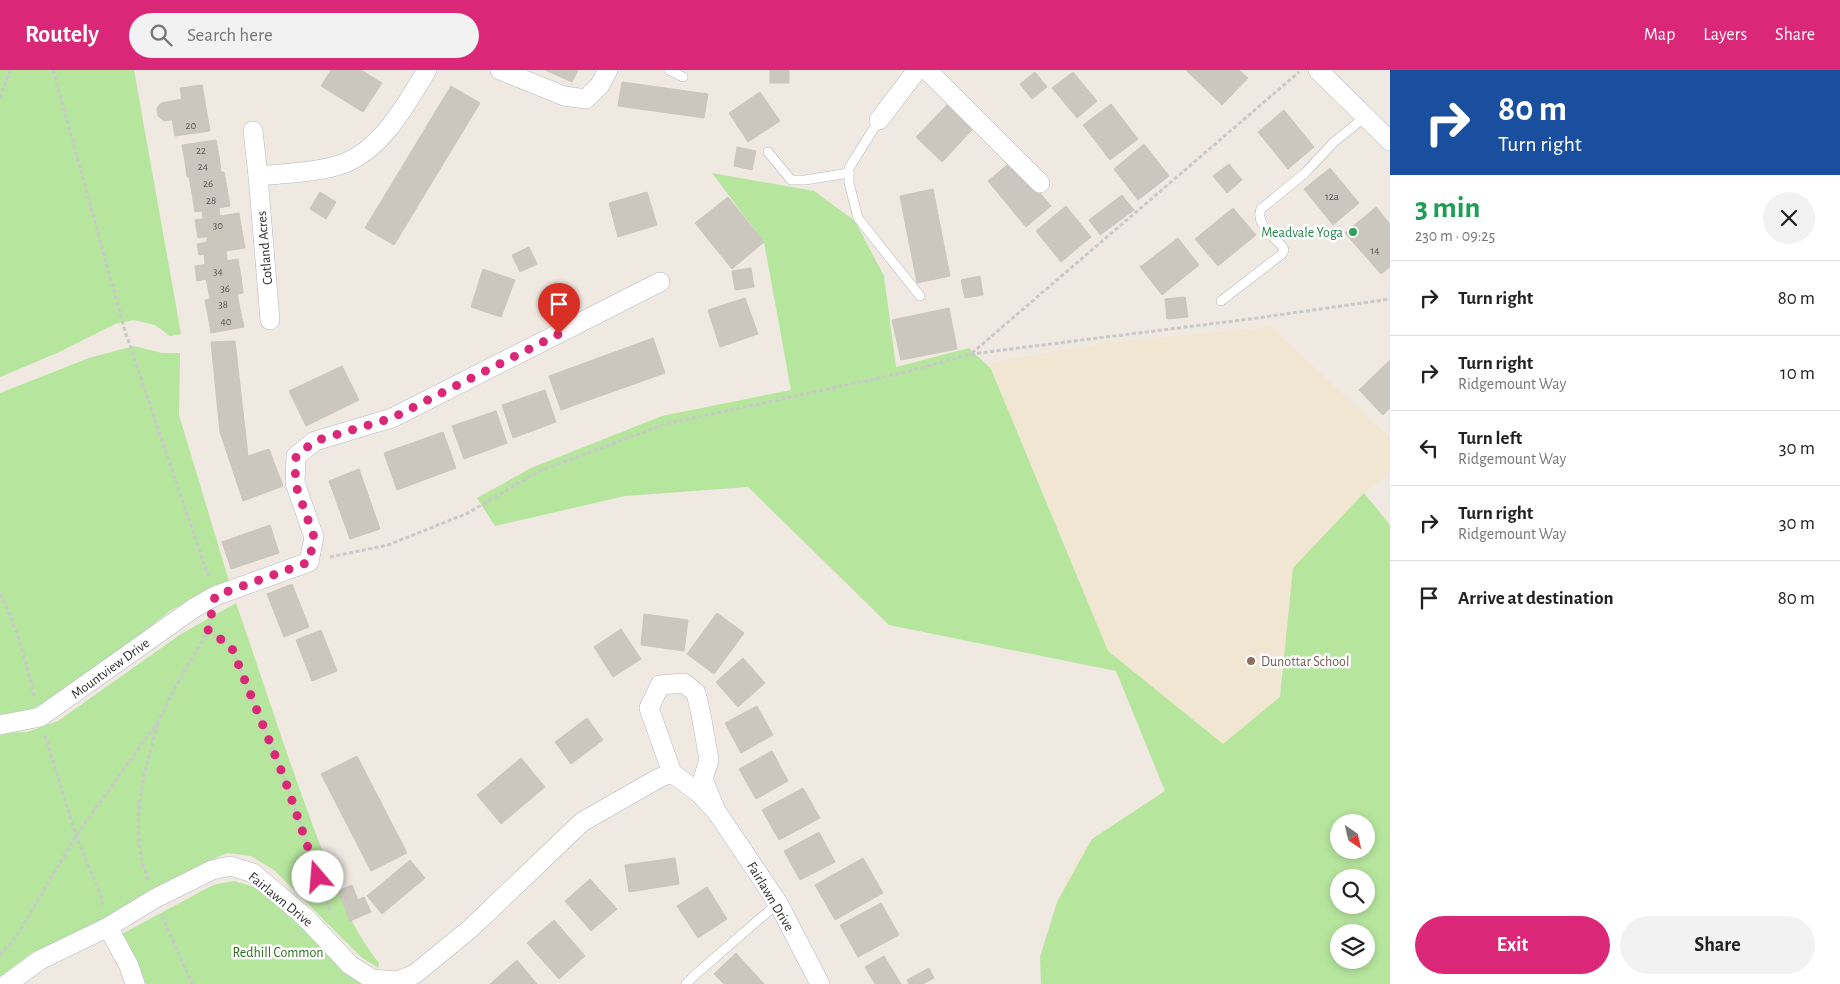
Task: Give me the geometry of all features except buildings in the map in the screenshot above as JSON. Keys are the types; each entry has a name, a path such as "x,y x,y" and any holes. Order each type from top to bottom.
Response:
{"street":[{"path":"258,176 322,169 346,162 365,151 381,137 401,114 427,70"},
{"path":"500,70 564,96 586,99 600,85 608,70"},
{"path":"879,120 917,70"},
{"path":"927,70 1040,183"},
{"path":"1318,70 1390,141"},
{"name":"Cotland Acres","path":"253,131 270,320"},
{"path":"309,562 314,537 295,483 296,456 315,441 392,418 660,282"},
{"name":"Mountview Drive","path":"0,725 40,717 194,608 215,596 309,562"},
{"name":"Fairlawn Drive","path":"716,811 703,779 709,760 696,694 684,683 660,685 649,708 672,773 699,793 716,811 778,903 820,984"},
{"name":"Fairlawn Drive","path":"7,984 40,960 108,927 154,899 212,870 230,866 253,873 306,918 350,965 372,979 397,981 415,974 471,928 582,822 659,778 672,773"},
{"path":"108,927 129,966 136,984"}],"lane":[{"path":"669,70 683,77"},
{"path":"1220,300 1282,254 1284,250 1261,223 1259,213 1261,209 1305,173 1334,142 1365,116"},
{"path":"879,120 850,168 849,184 858,218 920,296"},
{"path":"768,152 791,180 805,180 849,173"},
{"path":"546,298 559,334"},
{"path":"686,984 778,903"}],"path":[{"path":"0,98 10,70"},
{"path":"0,955 18,934 76,836 159,720 176,686 208,631 215,596 125,331 54,70"},
{"path":"972,354 1301,70"},
{"path":"309,562 388,544 468,514 537,472 665,424 898,374 972,354 1250,319 1390,299"},
{"path":"0,594 22,644 40,717 76,836 101,896 108,927"},
{"path":"208,631 231,646 285,780 334,921"},
{"path":"159,720 144,772 137,815 140,860 154,899 192,984"}],"shaded area":[{"name":"Dunottar School","path":"1271,327 1390,438 1390,473 1364,493 1390,525 1390,984 1040,957 1060,895 1075,862 1092,839 1165,790 989,363 1103,343"}],"green space":[{"path":"0,70 134,70 181,334 170,336 155,325 134,320 115,324 57,353 0,377"},
{"path":"712,173 814,191 855,221 884,276 896,367 969,348 991,369 1108,651 1223,744 1280,697 1293,568 1364,493 1390,525 1390,984 1041,984 1040,957 1057,902 1092,839 1165,791 1116,671 889,625 748,487 625,496 495,526 477,498 531,468 662,416 791,390 764,242"},
{"path":"134,346 162,353 180,353 179,415 229,581 171,610 126,646 57,696 32,709 0,714 0,393 89,358"},
{"path":"236,603 296,779 330,871 343,903 368,948 379,963 378,968 361,957 274,870 251,856 227,853 198,866 100,923 33,952 0,977 0,733 27,732 58,721 181,634"},
{"name":"Redhill Common","path":"234,881 258,888 344,970 365,984 146,984 140,968 122,934 213,885"}],"place":[{"name":"Meadvale Yoga","path":"1353,232"},
{"name":"Dunottar School","path":"1251,661"}],"route":[{"path":"318,877 285,780 231,646 208,631 215,596 309,562 314,537 295,483 296,456 315,441 392,418 559,334"}]}
